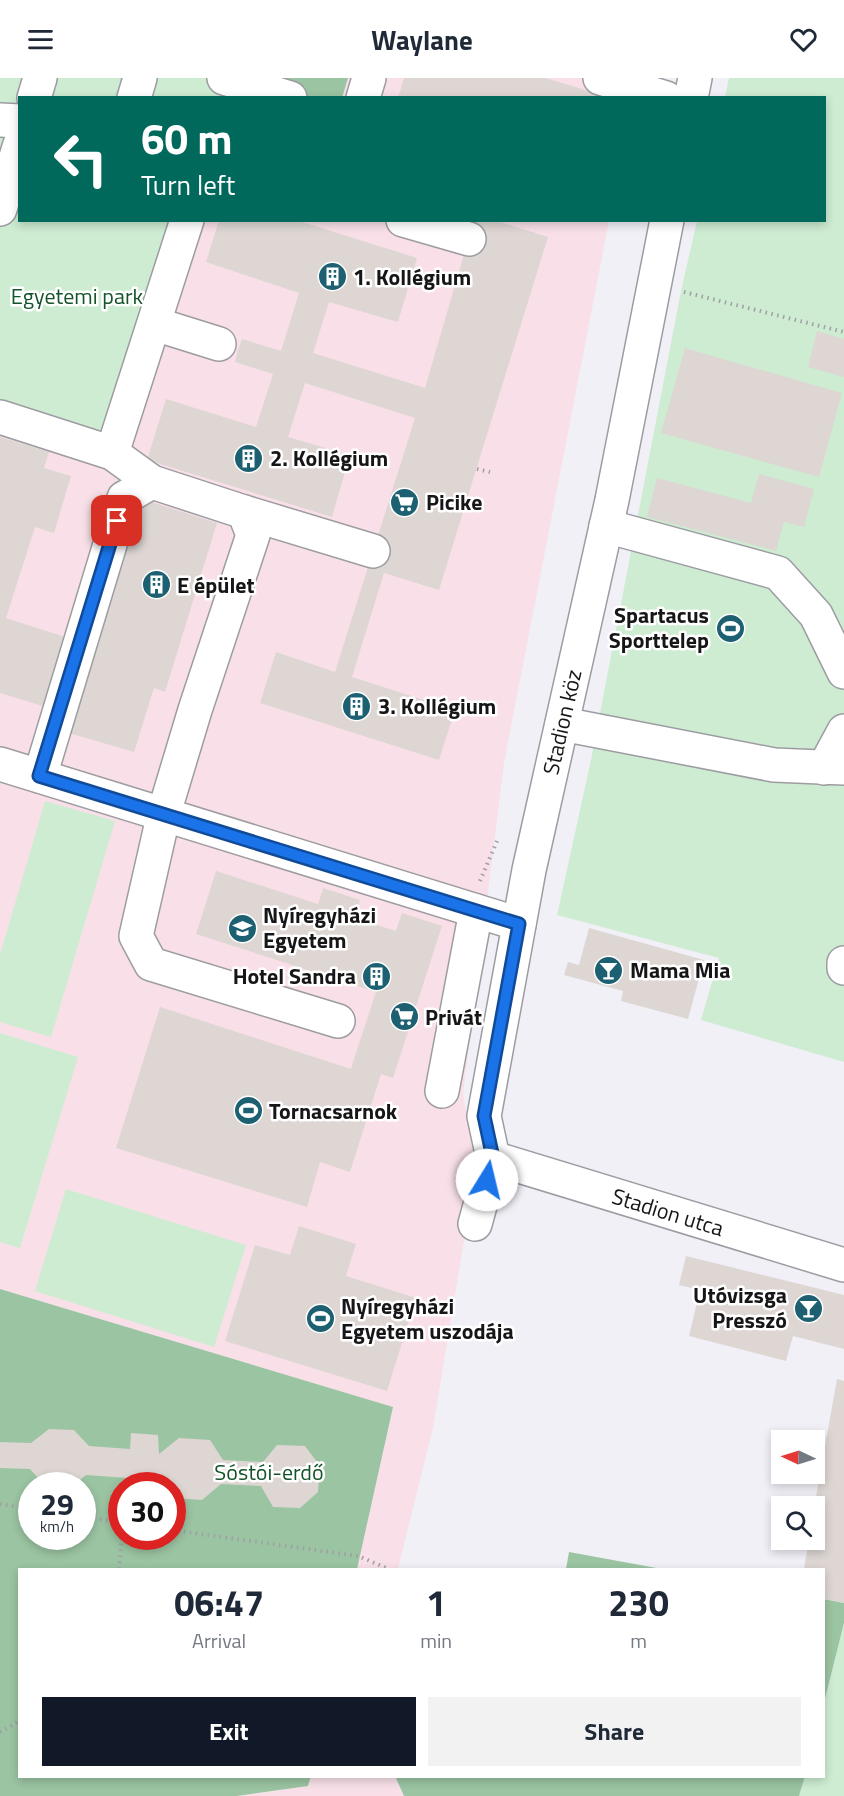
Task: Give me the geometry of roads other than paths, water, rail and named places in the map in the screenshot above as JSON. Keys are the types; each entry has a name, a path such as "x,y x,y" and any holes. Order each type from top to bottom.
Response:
{"street":[{"path":"35,96 40,78"},
{"path":"135,96 140,78"},
{"path":"364,96 369,78"},
{"path":"600,78 659,96"},
{"path":"691,96 695,78"},
{"path":"228,83 282,96"},
{"path":"0,120 18,121"},
{"path":"3,184 18,149"},
{"path":"112,453 186,222"},
{"path":"410,222 469,239"},
{"name":"Stadion köz","path":"475,1224 493,1158 484,1116 519,924 606,526 667,222"},
{"path":"155,324 219,344"},
{"path":"0,417 112,453 152,482 374,551"},
{"path":"39,776 124,498 152,482"},
{"path":"244,512 253,535 195,710 164,813 136,936 151,963 338,1021"},
{"path":"606,526 778,573 816,615 844,672"},
{"path":"562,724 774,765 834,768 844,731"},
{"path":"0,764 519,924"},
{"path":"442,1091 472,910"},
{"name":"Stadion utca","path":"493,1158 844,1265"}],"place":[{"name":"1. Kollégium","path":"332,277"},
{"name":"2. Kollégium","path":"249,458"},
{"name":"Picike","path":"405,502"},
{"name":"E épület","path":"156,585"},
{"name":"Spartacus Sporttelep","path":"730,628"},
{"name":"3. Kollégium","path":"357,706"},
{"name":"Nyíregyházi Egyetem","path":"242,928"},
{"name":"Mama Mia","path":"609,970"},
{"name":"Hotel Sandra","path":"377,976"},
{"name":"Privát","path":"404,1017"},
{"name":"Tornacsarnok","path":"248,1111"},
{"name":"Utóvizsga Presszó","path":"808,1308"},
{"name":"Nyíregyházi Egyetem uszodája","path":"320,1319"}],"park label":[{"name":"Egyetemi park","path":"77,296"},
{"name":"Sóstói-erdő","path":"269,1472"}]}
